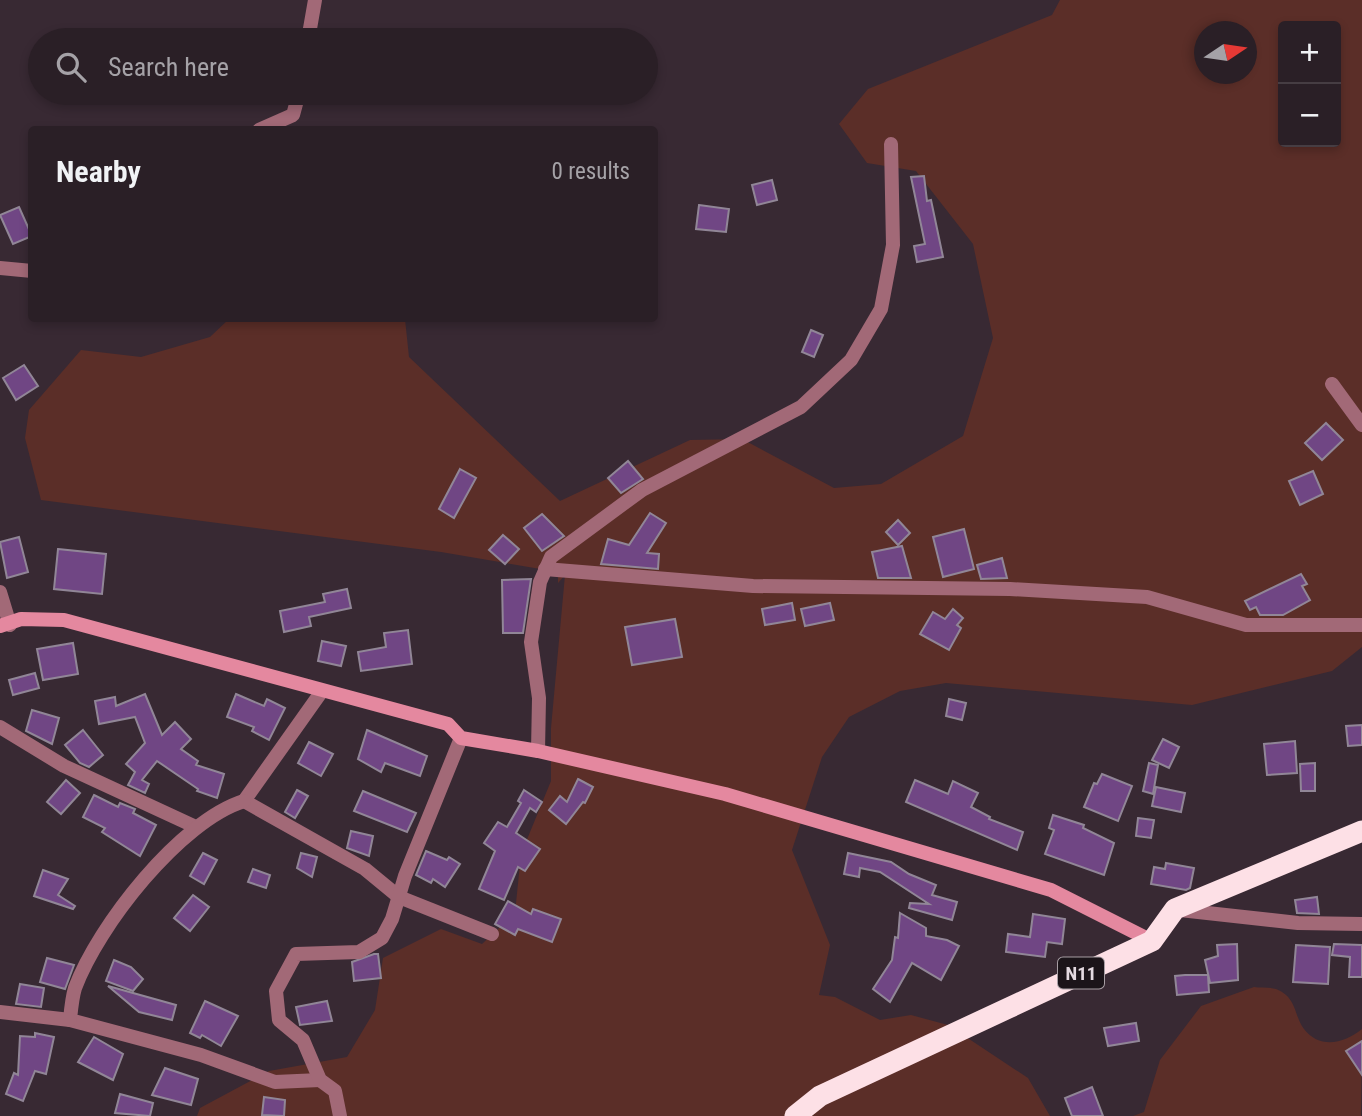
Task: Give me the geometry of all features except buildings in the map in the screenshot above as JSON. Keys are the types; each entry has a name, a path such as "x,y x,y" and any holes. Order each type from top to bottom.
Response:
{"highway":[{"path":"1175,909 1362,831"},
{"name":"N11","path":"795,1116 820,1096 1152,941 1175,909"}],"street":[{"path":"310,28 315,0"},
{"path":"268,126 293,115 296,105"},
{"path":"538,751 539,698 531,642 540,582 551,557 565,544 642,490 801,407 851,360 881,309 892,245 891,144"},
{"path":"0,268 28,271"},
{"path":"1332,384 1362,425"},
{"path":"545,569 753,586 1010,589 1147,597 1246,625 1362,625"},
{"path":"0,592 5,626 21,620 64,620 448,724 461,738 538,751 725,794 1051,890 1152,941"},
{"path":"70,1020 74,991 102,938 168,852 196,827 244,801 322,691"},
{"path":"0,727 64,766 196,827"},
{"path":"341,1116 335,1091 320,1080 303,1040 279,1020 276,991 296,954 359,952 382,938 461,738"},
{"path":"244,801 365,869 399,897 492,934"},
{"path":"1175,909 1298,923 1362,924"},
{"path":"0,1012 70,1020 201,1055 275,1082 320,1080"}],"shaded area":[{"path":"1060,0 1362,0 1362,647 1332,671 1192,705 946,683 900,691 849,717 822,757 792,850 830,945 819,995 835,997 880,1020 911,1015 948,1025 1028,1078 1050,1116 197,1116 200,1108 269,1071 347,1057 375,1010 383,958 441,929 482,944 515,913 521,854 551,781 551,728 565,575 558,583 558,572 441,552 41,500 25,438 29,410 81,350 141,357 210,337 226,322 405,322 409,357 560,501 690,440 742,439 834,488 881,484 963,436 993,338 973,244 916,171 867,163 839,124 868,89 1052,15"},
{"path":"1254,987 1274,988 1283,992 1304,1029 1317,1040 1340,1041 1362,1029 1361,1116 1133,1116 1144,1112 1160,1060 1201,1006"}]}
